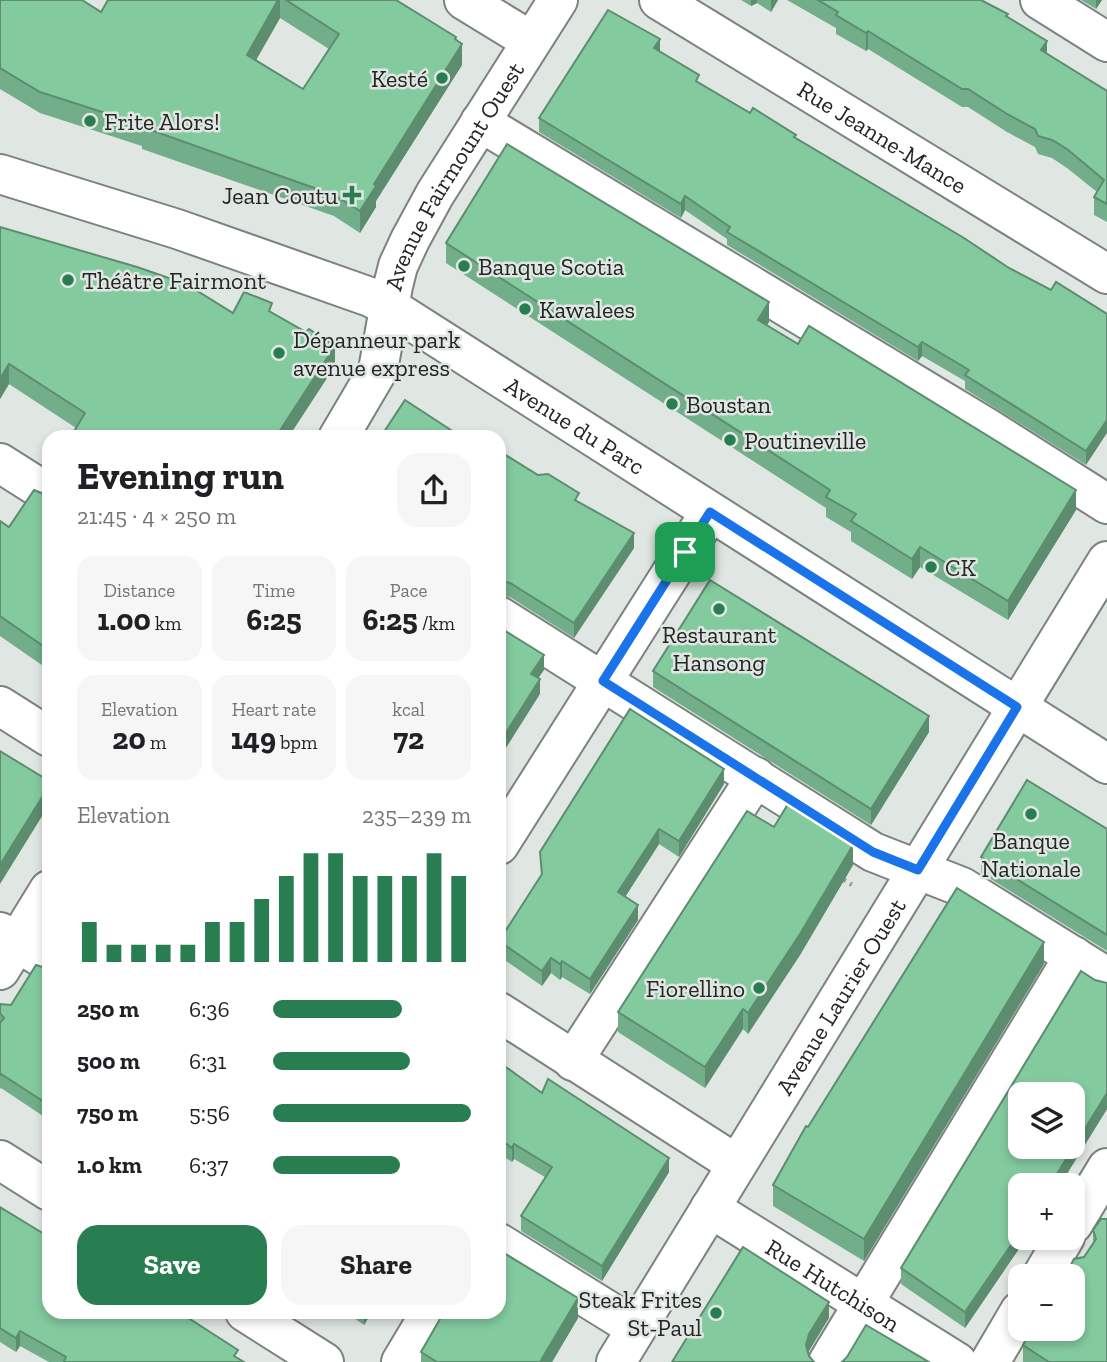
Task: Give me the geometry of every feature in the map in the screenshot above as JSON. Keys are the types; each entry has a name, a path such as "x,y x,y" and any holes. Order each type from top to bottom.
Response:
{"street":[{"path":"464,0 531,41"},
{"name":"Avenue Fairmount Ouest","path":"343,430 378,370 388,306 398,266 410,240 435,194 558,0"},
{"name":"Rue Jeanne-Mance","path":"659,0 1107,274"},
{"path":"1040,0 1107,42"},
{"path":"480,122 989,429 1107,504"},
{"name":"Avenue du Parc","path":"0,174 253,255 388,306 1107,764"},
{"path":"0,463 42,490"},
{"path":"506,834 710,512"},
{"name":"Avenue Laurier Ouest","path":"616,1362 1107,561"},
{"path":"506,620 873,852 962,887 1107,977"},
{"path":"0,706 42,733"},
{"path":"573,1061 756,777"},
{"path":"42,899 6,948 42,960"},
{"path":"828,1362 1074,956"},
{"path":"506,1017 736,1164"},
{"path":"0,1160 42,1187"},
{"path":"1085,1204 1107,1168"},
{"name":"Rue Hutchison","path":"710,1208 957,1362"},
{"path":"506,1247 636,1328"},
{"path":"256,1319 324,1362"},
{"path":"401,1362 427,1319"},
{"path":"990,1362 1008,1331"}],"path":[{"path":"844,880 852,885"}],"building":[{"path":"0,0 82,0 101,12 108,0 278,0 247,55 303,89 339,34 286,0 396,0 456,37 462,44 374,184 376,186 360,211 334,195 142,127 143,125 40,92 0,68"},
{"path":"818,0 981,0 1008,14 1006,16 1047,41 1041,50 1107,91 1107,204 1094,197 1104,180 1067,149 1038,136 1035,129 968,89 962,89 868,31 866,33 836,15 838,12"},
{"path":"608,10 660,39 654,48 699,75 696,81 750,113 753,108 796,135 794,137 964,238 1009,268 1051,290 1056,282 1107,314 1107,420 1086,451 965,375 969,370 922,342 918,347 727,232 730,227 685,196 681,204 539,118"},
{"path":"507,144 769,302 758,320 798,344 809,326 1076,490 1008,601 920,547 912,559 851,521 856,514 826,497 830,490 446,243"},
{"path":"0,227 186,284 233,313 244,292 272,303 269,311 306,332 309,329 335,346 280,430 75,430 85,413 9,364 0,379"},
{"path":"405,400 451,430 385,430"},
{"path":"506,455 538,475 548,474 579,493 575,500 634,533 574,623 506,582"},
{"path":"34,490 42,493 42,645 0,616 0,521 9,527"},
{"path":"710,580 929,716 871,809 653,671"},
{"path":"506,631 544,655 531,674 540,679 506,733"},
{"path":"630,709 724,769 679,841 659,829 618,892 638,905 590,979 562,961 560,964 551,958 542,971 506,946 506,930 542,874 540,852"},
{"path":"0,751 42,777 42,797 0,865"},
{"path":"1027,780 1107,829 1107,935 981,857"},
{"path":"788,804 853,845 800,934 748,1013 743,1009 705,1067 618,1012 747,811 774,827"},
{"path":"957,888 1044,942 864,1239 773,1185 806,1126 808,1127"},
{"path":"36,965 42,967 42,1100 0,1075 0,1023 4,1018 0,1013 0,1004 11,1005"},
{"path":"1081,971 1095,980 1107,983 1107,1093 1085,1129 1085,1082 1014,1082"},
{"path":"506,1067 542,1093 548,1079 669,1158 602,1266 521,1216 552,1167 514,1144 512,1148 506,1144"},
{"path":"1008,1091 1008,1159 1066,1159 1057,1173 1008,1173 1008,1249 965,1312 901,1268"},
{"path":"0,1207 42,1233 42,1319 190,1319 238,1350 234,1356 244,1362 65,1362 66,1357 20,1331 16,1338 0,1328"},
{"path":"1101,1219 1107,1219 1107,1362 1049,1362 1023,1345 1025,1341 1085,1341 1085,1264 1071,1264 1074,1259 1084,1257 1096,1239 1093,1230"},
{"path":"743,1247 829,1302 809,1334 806,1345 814,1362 672,1362"},
{"path":"506,1254 578,1298 540,1362 437,1362 421,1352 440,1319 506,1319"},
{"path":"866,1325 929,1362 842,1362"}],"place":[{"name":"Kesté","path":"442,78"},
{"name":"Frite Alors!","path":"90,121"},
{"name":"Jean Coutu","path":"352,195"},
{"name":"Banque Scotia","path":"464,266"},
{"name":"Théâtre Fairmont","path":"68,280"},
{"name":"Kawalees","path":"525,309"},
{"name":"Dépanneur park avenue express","path":"279,353"},
{"name":"Boustan","path":"672,404"},
{"name":"Poutineville","path":"730,440"},
{"name":"CK","path":"931,567"},
{"name":"Restaurant Hansong","path":"719,609"},
{"name":"Banque Nationale","path":"1031,814"},
{"name":"Fiorellino","path":"759,988"},
{"name":"Steak Frites St-Paul","path":"716,1313"}],"route":[{"path":"710,512 1017,707 918,870 873,852 603,681 685,552 710,512"}]}
